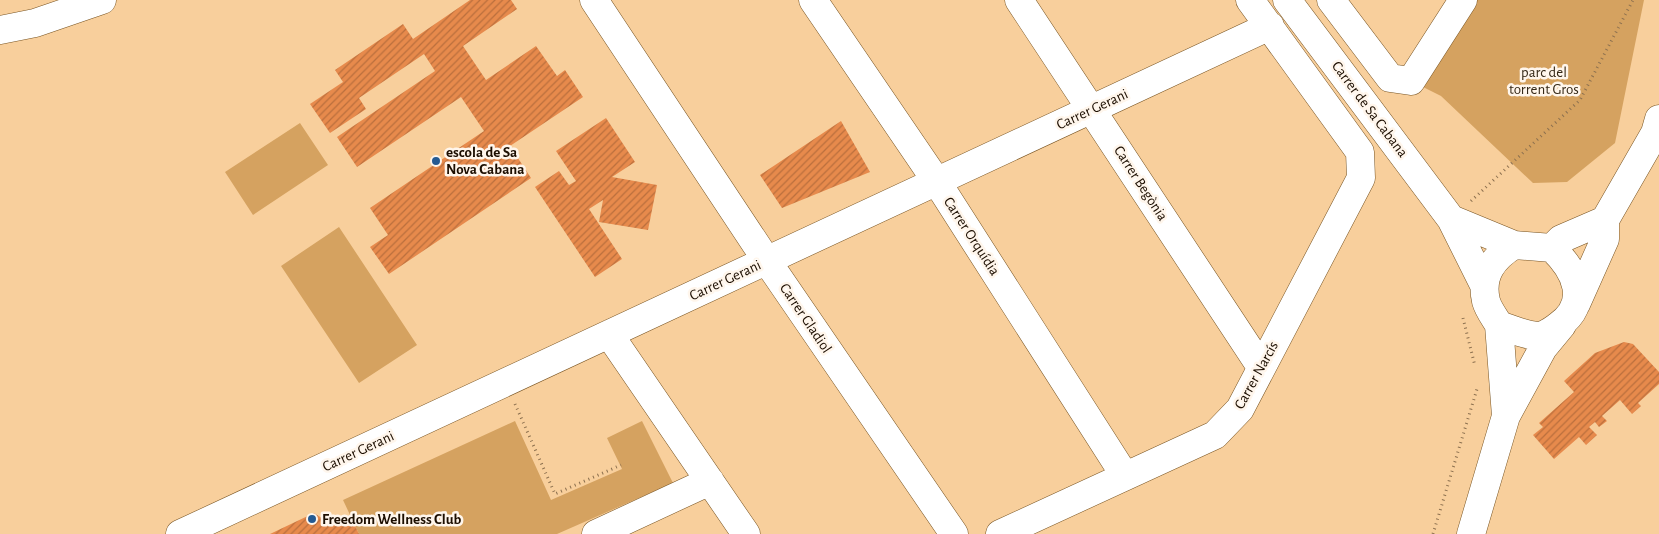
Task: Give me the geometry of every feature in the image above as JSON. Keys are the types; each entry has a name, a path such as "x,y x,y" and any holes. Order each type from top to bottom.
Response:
{"street":[{"path":"0,30 35,23 102,0"},
{"name":"Carrer Gladiol","path":"594,0 767,260 954,534"},
{"name":"Carrer Orquídia","path":"813,0 937,182 1125,476"},
{"name":"Carrer Begònia","path":"1019,0 1261,367"},
{"path":"1250,0 1270,26"},
{"name":"Carrer de Sa Cabana","path":"1287,0 1451,219 1484,285"},
{"path":"1331,0 1390,78 1411,81 1463,0"},
{"name":"Carrer Gerani","path":"180,534 1270,26"},
{"name":"Carrer Narcís","path":"1000,534 1215,435 1240,409 1361,178 1360,152 1270,26"},
{"path":"1471,534 1506,416 1543,348 1570,315 1605,239 1605,220 1655,133 1659,118"},
{"path":"1451,219 1514,245 1552,248 1565,261 1576,286 1577,298 1570,315 1547,334 1538,336 1525,334 1499,325"},
{"path":"1552,248 1561,239 1605,220"},
{"path":"1506,416 1499,325 1486,302 1484,285 1488,268 1504,251 1514,245"},
{"path":"609,334 746,534"},
{"path":"596,534 710,481"}],"path":[{"path":"1451,219 1580,100 1632,0"},
{"path":"1463,315 1476,373"},
{"path":"505,382 555,494 620,466"},
{"path":"1433,534 1479,382"}],"green space":[{"name":"parc del torrent Gros","path":"1463,0 1644,0 1615,143 1567,182 1533,183 1441,96 1411,81"},
{"path":"300,123 328,165 253,215 225,172"},
{"path":"339,227 417,345 359,383 281,266"},
{"path":"515,421 551,500 622,469 607,438 642,421 673,483 557,534 359,534 343,500"}],"building":[{"path":"470,0 511,0 517,9 463,46 486,80 536,46 557,76 565,70 583,97 510,146 531,178 389,274 370,247 388,235 370,208 484,131 461,97 357,167 337,137 435,71 424,54 359,98 366,109 330,133 310,104 343,82 335,70 403,24 413,39"},
{"path":"606,118 635,162 612,177 657,185 648,230 599,222 603,200 589,209 622,259 595,277 535,187 559,171 569,185 576,181 556,151"},
{"path":"841,121 870,172 782,208 760,175"},
{"path":"1624,342 1633,344 1659,372 1659,384 1638,403 1641,406 1632,414 1620,400 1602,416 1607,421 1599,427 1595,422 1589,427 1597,435 1586,445 1579,437 1554,459 1533,435 1543,427 1539,423 1574,392 1564,381 1595,353"},
{"name":"Freedom Wellness Club","path":"314,513 331,524 350,515 359,534 270,534"}],"place":[{"name":"escola de Sa Nova Cabana","path":"436,161"},
{"name":"Freedom Wellness Club","path":"312,519"}]}
